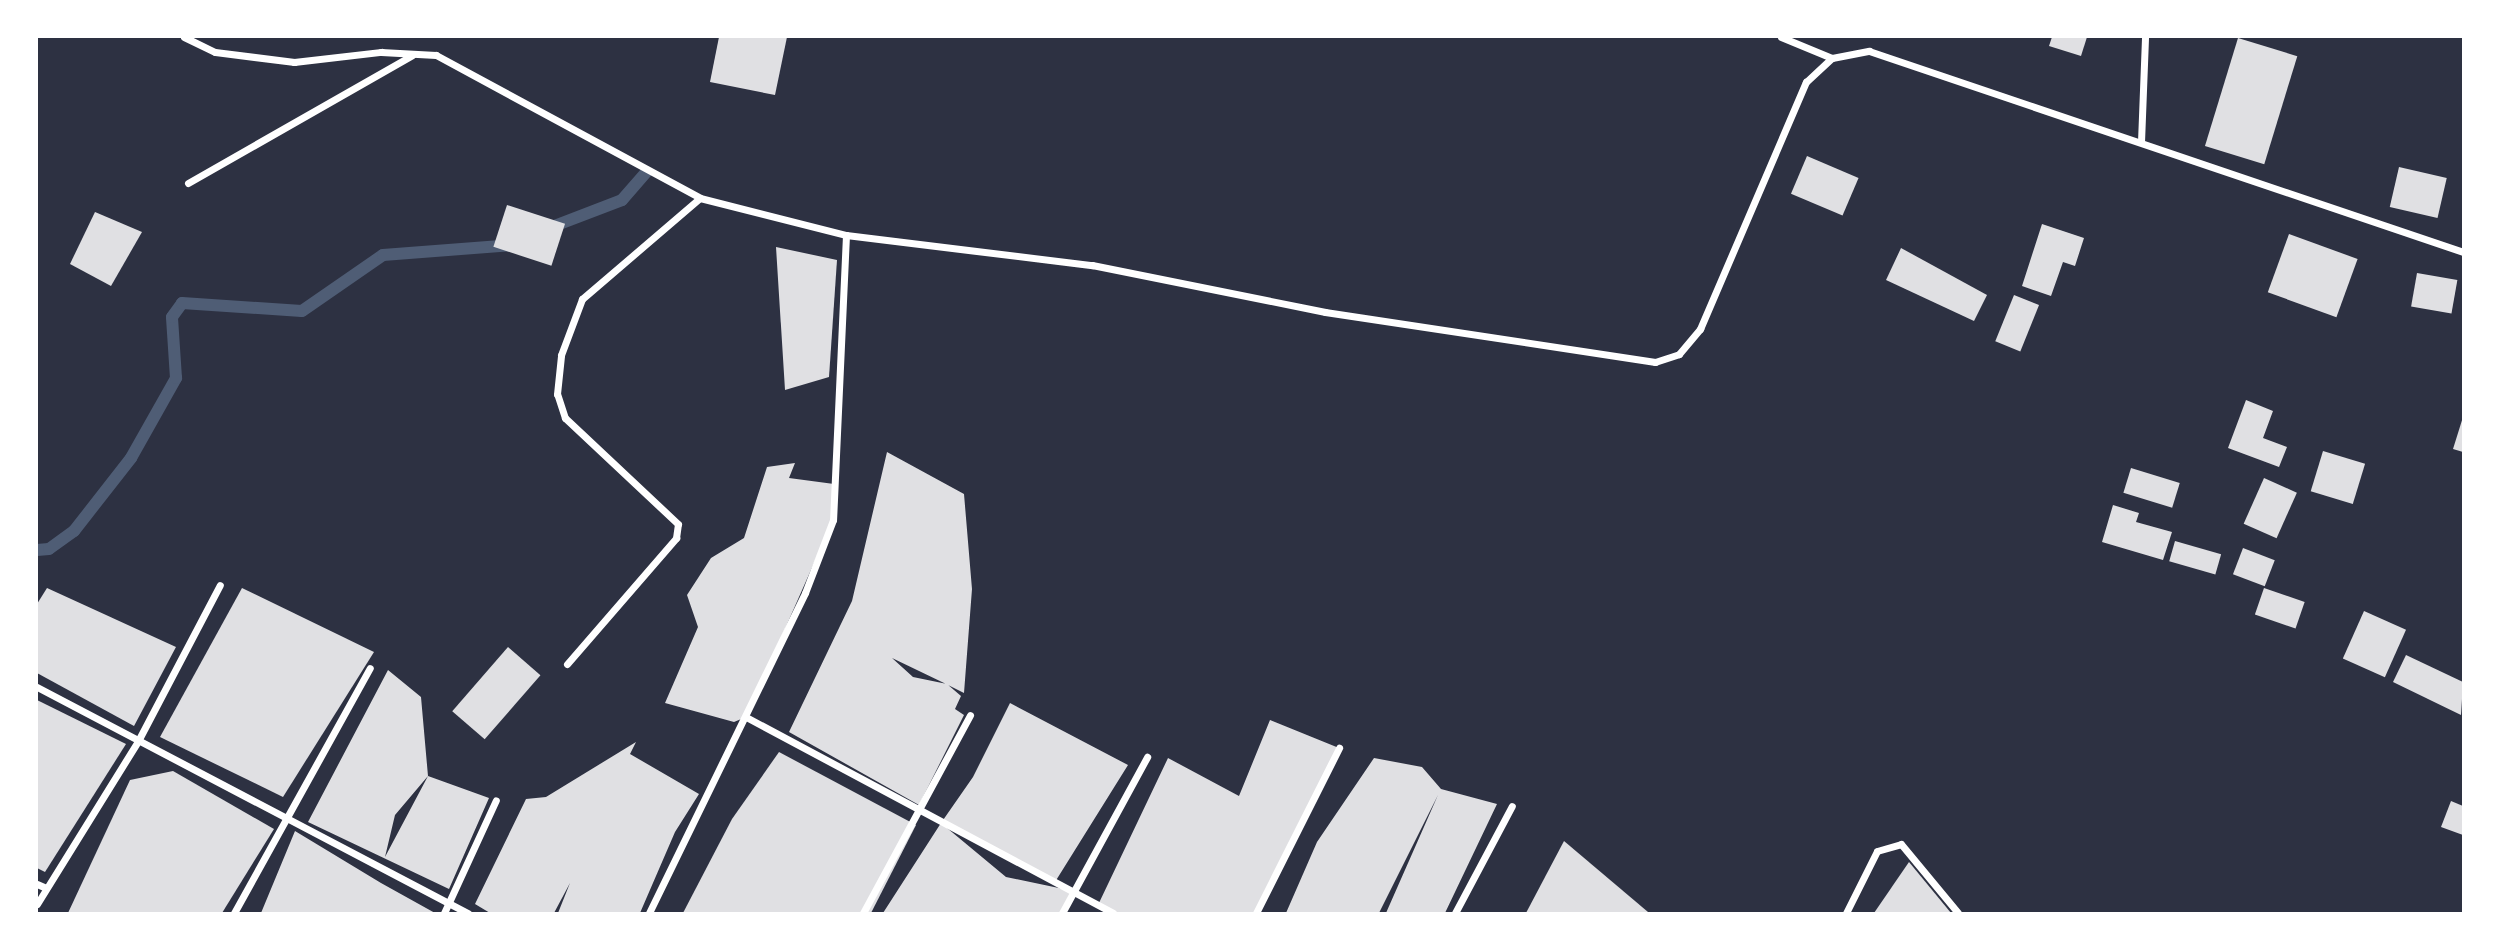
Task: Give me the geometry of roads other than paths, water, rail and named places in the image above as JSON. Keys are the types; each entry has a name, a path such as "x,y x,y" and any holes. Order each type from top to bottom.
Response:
{"street":[{"path":"184,37 215,52 294,62 413,54 436,55 700,198 846,235 1092,265 1325,312 1655,362 1679,354 1700,329 1806,82 1832,58 1869,51 2463,252"},
{"path":"1781,37 1832,58"},
{"path":"2141,142 2145,37"},
{"path":"188,183 413,54"},
{"path":"567,664 676,538 678,524 565,418 557,394 561,355 582,299 700,198"},
{"path":"649,913 746,717 833,520 846,235"},
{"path":"37,904 138,740 220,585"},
{"path":"234,913 290,820 370,668"},
{"path":"37,687 468,913"},
{"path":"863,913 970,715"},
{"path":"746,717 919,812 1114,913"},
{"path":"1256,913 1339,748"},
{"path":"1062,913 1147,757"},
{"path":"444,913 496,800"},
{"path":"1455,913 1513,806"},
{"path":"1846,913 1877,851 1901,844 1958,913"},
{"path":"37,884 47,888"}],"waterway":[{"path":"549,228 622,200 646,172"},
{"path":"37,550 49,549 74,531 131,458 176,378 172,317 182,303 302,311 383,255 513,245"}]}
